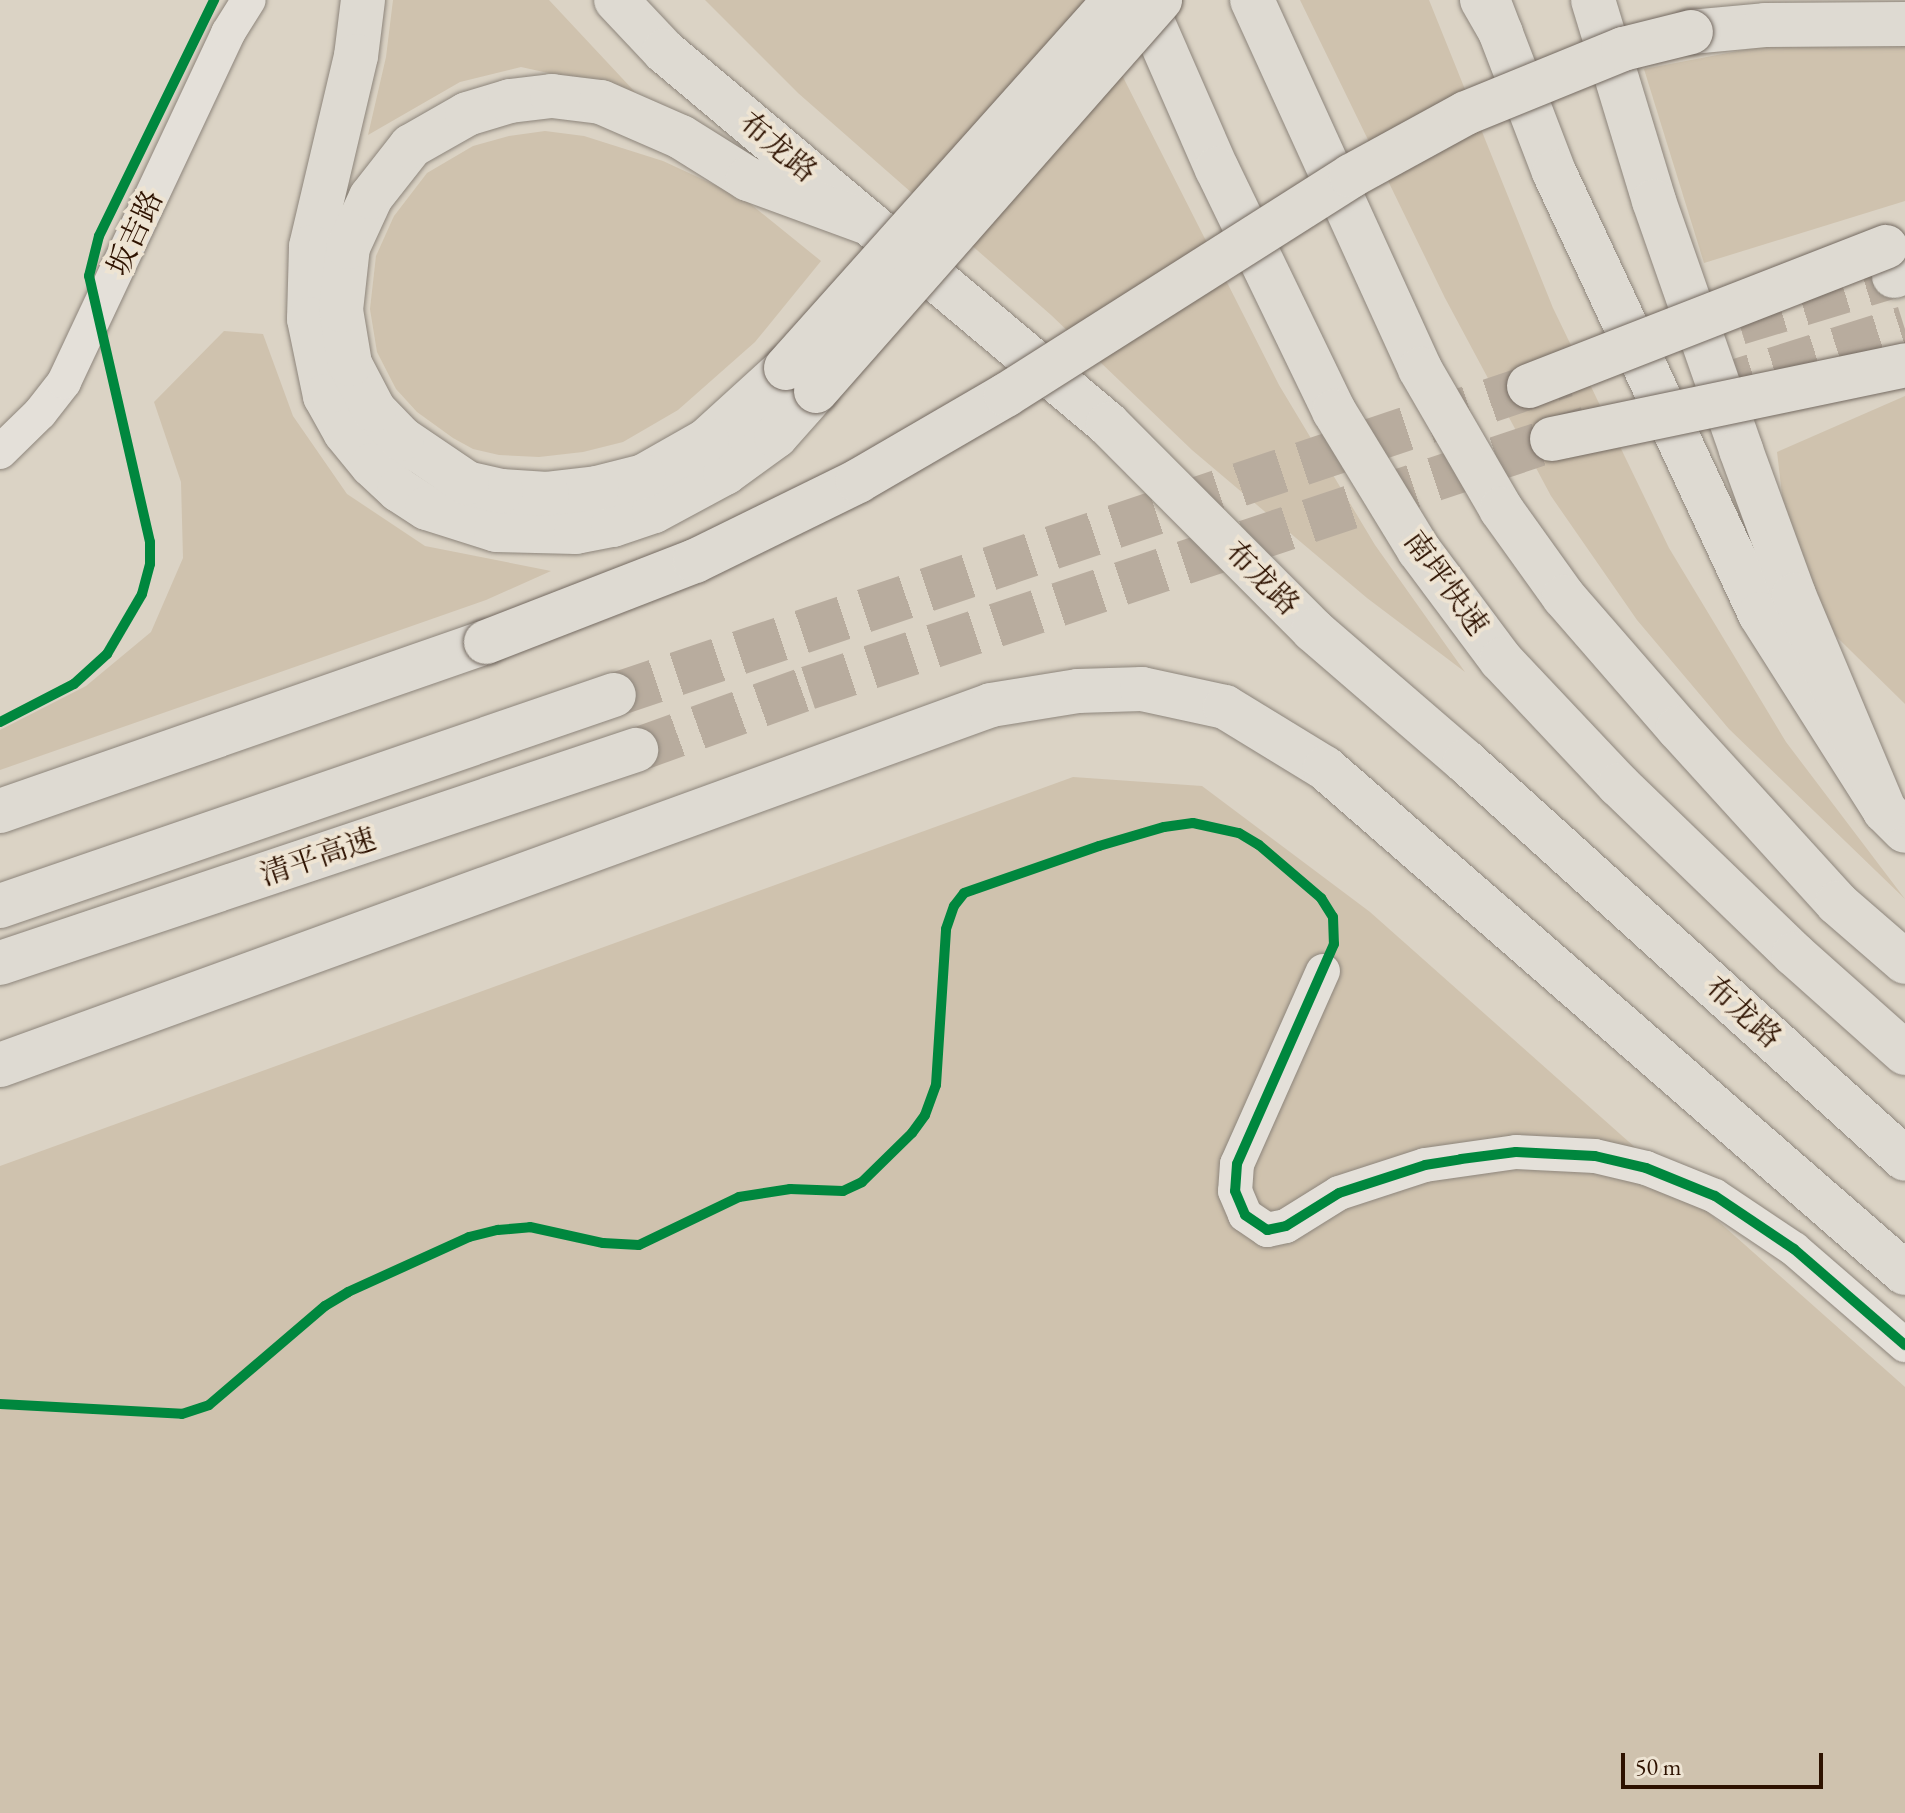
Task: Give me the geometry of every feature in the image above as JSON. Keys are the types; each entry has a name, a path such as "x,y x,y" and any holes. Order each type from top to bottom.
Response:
{"main road":[{"path":"363,0 356,56 311,247 309,319 325,396 345,432 372,465 399,490 427,508 496,530 576,532 613,525 654,511 725,473 776,436 801,380 1115,0"},
{"name":"布龙路","path":"616,0 664,51 1108,424 1313,630 1476,771 1905,1159"},
{"name":"南坪快速","path":"1143,0 1217,169 1334,411 1419,550 1501,660 1619,785 1794,954 1905,1053"},
{"path":"868,223 748,179 681,137 601,102 552,96 510,101 467,114 411,146 371,197 348,247 341,310 350,364 374,410 402,439 467,483 501,491 547,494 597,488 644,476 801,380 1160,0"},
{"path":"1252,0 1420,369 1501,509 1564,597 1678,728 1837,903 1905,962"},
{"path":"1593,0 1654,201 1794,595 1895,821"},
{"path":"1491,11 1554,172 1760,614 1895,821"},
{"path":"0,811 486,642 695,561 858,481 1006,395 1351,176 1466,113 1623,49 1691,32 1765,25 1905,24"},
{"path":"1529,386 1897,259"},
{"path":"1552,439 1905,365"},
{"path":"0,1065 991,705 1078,691 1142,689 1225,707 1325,768 1905,1273"},
{"name":"清平高速","path":"0,906 614,695"},
{"name":"清平高速","path":"0,963 636,750"}],"street":[{"name":"坂吉路","path":"0,452 40,413 64,382 228,33 249,0"},
{"path":"1323,971 1237,1164 1235,1191 1245,1215 1267,1230 1286,1226 1339,1193 1425,1165 1516,1152 1595,1156 1646,1168 1715,1196 1794,1249 1905,1345"}],"shaded area":[{"path":"393,0 549,0 635,92 521,67 460,82 368,135 386,57"},
{"path":"705,0 1084,0 1279,385 1375,545 1465,672 1367,598 1192,450 1051,315 798,93"},
{"path":"1300,0 1429,0 1553,308 1669,548 1786,742 1905,899 1729,729 1637,620 1551,496 1445,298"},
{"path":"1905,44 1905,201 1704,263 1644,69 1764,46"},
{"path":"545,131 584,136 663,161 743,198 821,261 755,342 678,410 623,442 583,452 539,457 499,455 473,449 453,438 417,412 396,389 377,352 370,309 376,256 394,216 427,173 473,146 509,136"},
{"path":"224,331 263,334 293,416 347,494 425,546 551,571 486,600 0,770 0,730 86,686 151,632 183,558 181,482 154,402"},
{"path":"1905,396 1905,704 1794,595 1777,452"},
{"path":"1073,777 1202,786 1370,912 1905,1387 1905,1813 0,1813 0,1166"}],"tunnel":[{"path":"1739,323 1894,276"},
{"path":"1711,389 1905,328"},
{"path":"614,695 1566,375"},
{"path":"636,750 808,688 1588,428"}],"cycle path":[{"path":"0,722 74,684 107,654 142,594 150,564 150,542 89,276 99,236 214,0"},
{"path":"0,1404 182,1414 209,1405 325,1306 348,1292 469,1237 530,1227 603,1243 639,1245 739,1197 790,1189 843,1191 862,1182 912,1133 925,1115 936,1085 946,929 954,906 964,893 1099,846 1164,827 1193,823 1239,833 1259,845 1321,898 1333,917 1334,944 1237,1164 1235,1191 1245,1215 1267,1230 1286,1226 1339,1193 1425,1165 1516,1152 1595,1156 1646,1168 1715,1196 1794,1249 1905,1345"}]}
